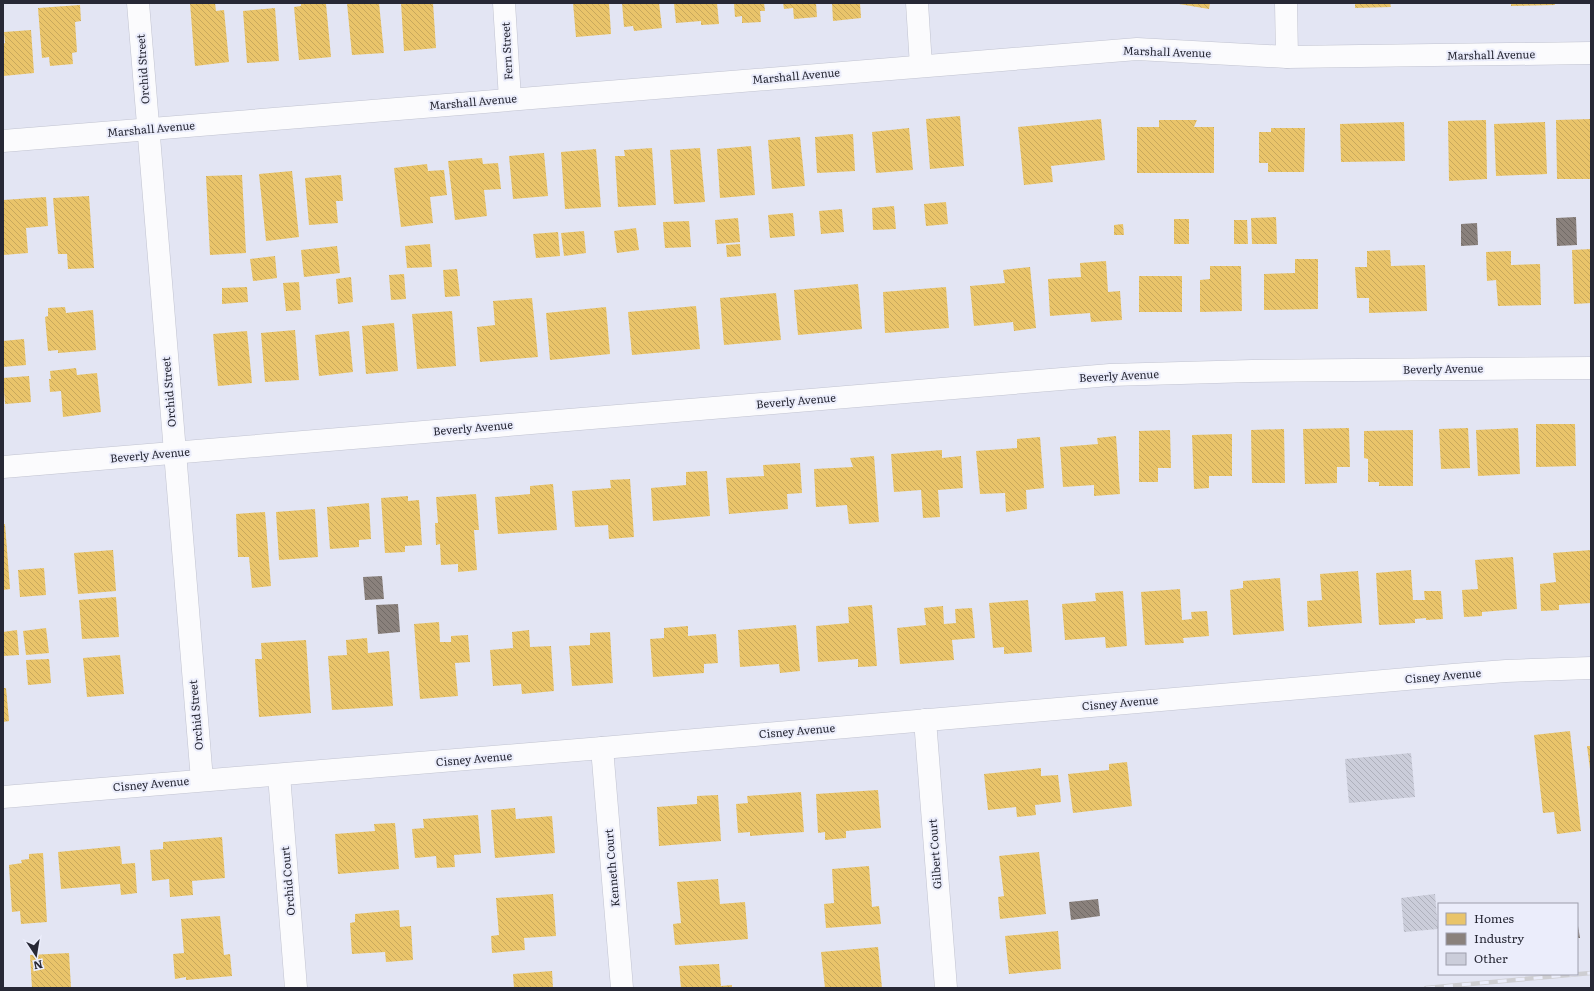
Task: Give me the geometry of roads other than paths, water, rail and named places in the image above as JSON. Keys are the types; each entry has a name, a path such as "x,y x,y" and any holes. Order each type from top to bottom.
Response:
{"street":[{"name":"Orchid Street","path":"138,3 202,780"},
{"name":"Fern Street","path":"504,3 510,99"},
{"path":"917,3 921,66"},
{"path":"1286,3 1287,57"},
{"name":"Marshall Avenue","path":"3,141 1137,49 1287,57 1591,53"},
{"name":"Beverly Avenue","path":"3,467 1110,375 1252,371 1591,368"},
{"name":"Cisney Avenue","path":"3,797 602,748 1475,673 1591,668"},
{"name":"Gilbert Court","path":"925,720 946,988"},
{"name":"Kenneth Court","path":"602,748 622,988"},
{"name":"Orchid Court","path":"279,775 296,988"}],"railway":[{"path":"1578,974 1591,973"},
{"path":"1426,988 1569,975"}]}
